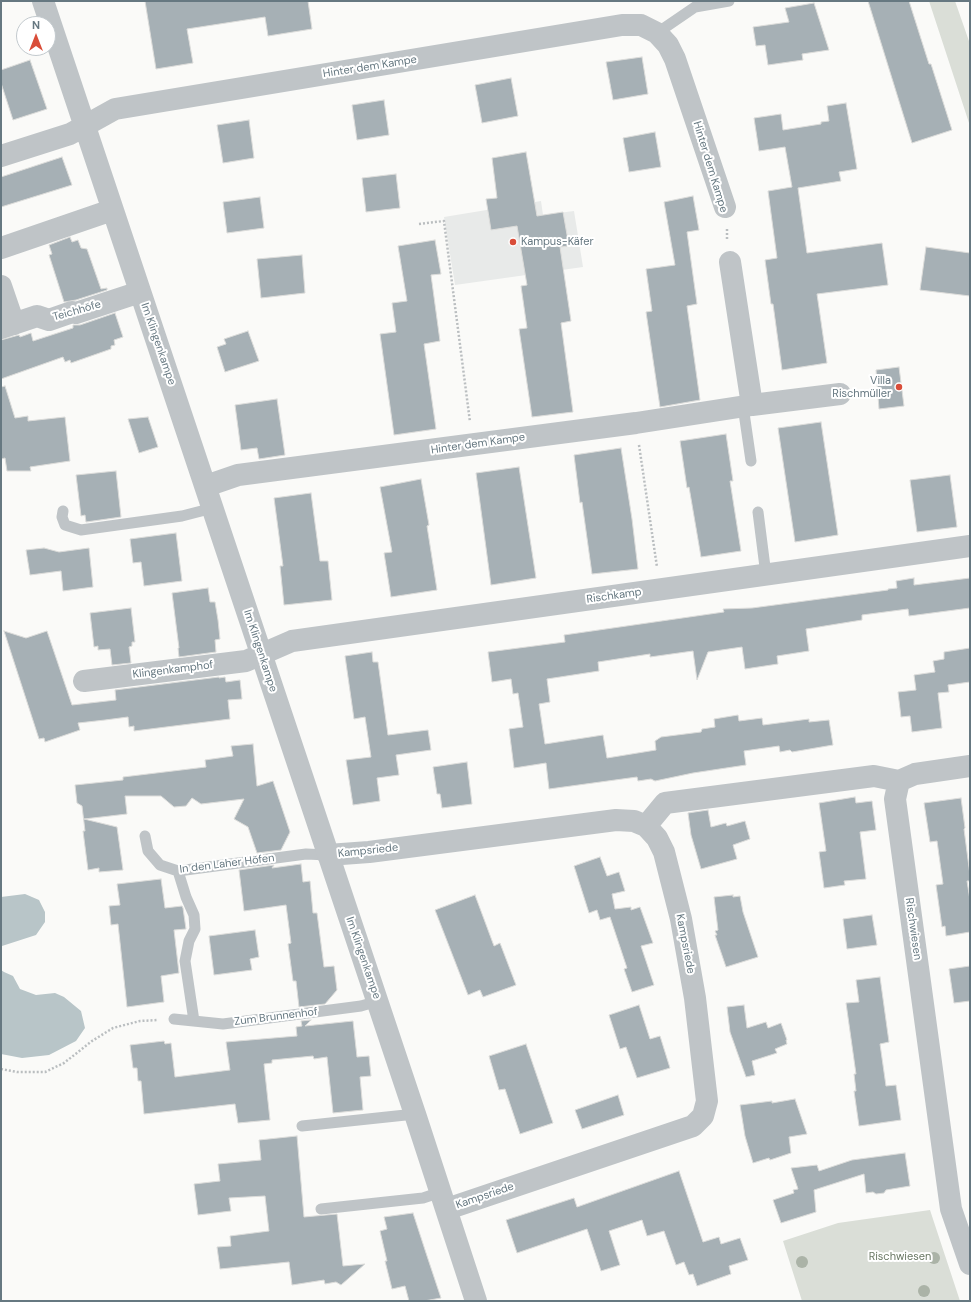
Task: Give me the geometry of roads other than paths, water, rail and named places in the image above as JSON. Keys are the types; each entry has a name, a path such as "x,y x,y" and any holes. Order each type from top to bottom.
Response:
{"street":[{"name":"Im Klingenkampe","path":"43,1 378,1001 476,1301"},
{"name":"Hinter dem Kampe","path":"1,156 70,134 115,110 615,26 640,25 656,33 668,45 676,59 725,207"},
{"path":"1,248 112,210"},
{"path":"730,262 748,406"},
{"name":"Teichhöfe","path":"1,286 8,326 37,316 49,320 72,312 76,313 140,292"},
{"name":"Hinter dem Kampe","path":"206,486 238,475 636,423 840,394"},
{"name":"Rischkamp","path":"261,654 292,641 970,546"},
{"name":"Klingenkamphof","path":"84,681 246,661 261,654"},
{"path":"646,826 665,803 874,776 899,781 915,774 970,766"},
{"name":"Rischwiesen","path":"899,781 895,799 951,1209 970,1264"},
{"name":"Kampsriede","path":"328,855 369,852 616,820 634,821 646,826 657,838 664,852 681,919 695,998 707,1101 703,1116 693,1126 444,1201"}],"lane":[{"path":"656,33 695,7 729,1"},
{"path":"748,406 751,461"},
{"path":"63,511 62,517 65,525 81,530 182,516 213,508"},
{"path":"758,512 766,575"},
{"name":"In den Laher Höfen","path":"146,836 148,851 160,865 178,871 306,854 328,855"},
{"path":"178,871 186,897 194,915 195,929 189,941 185,961 194,1020"},
{"name":"Zum Brunnenhof","path":"174,1019 223,1024 361,1006 378,1001"},
{"path":"302,1126 415,1114"},
{"path":"321,1209 423,1198 444,1201"}],"place":[{"name":"Kampus-Käfer","path":"513,242"},
{"name":"Villa Rischmüller","path":"899,387"}]}
